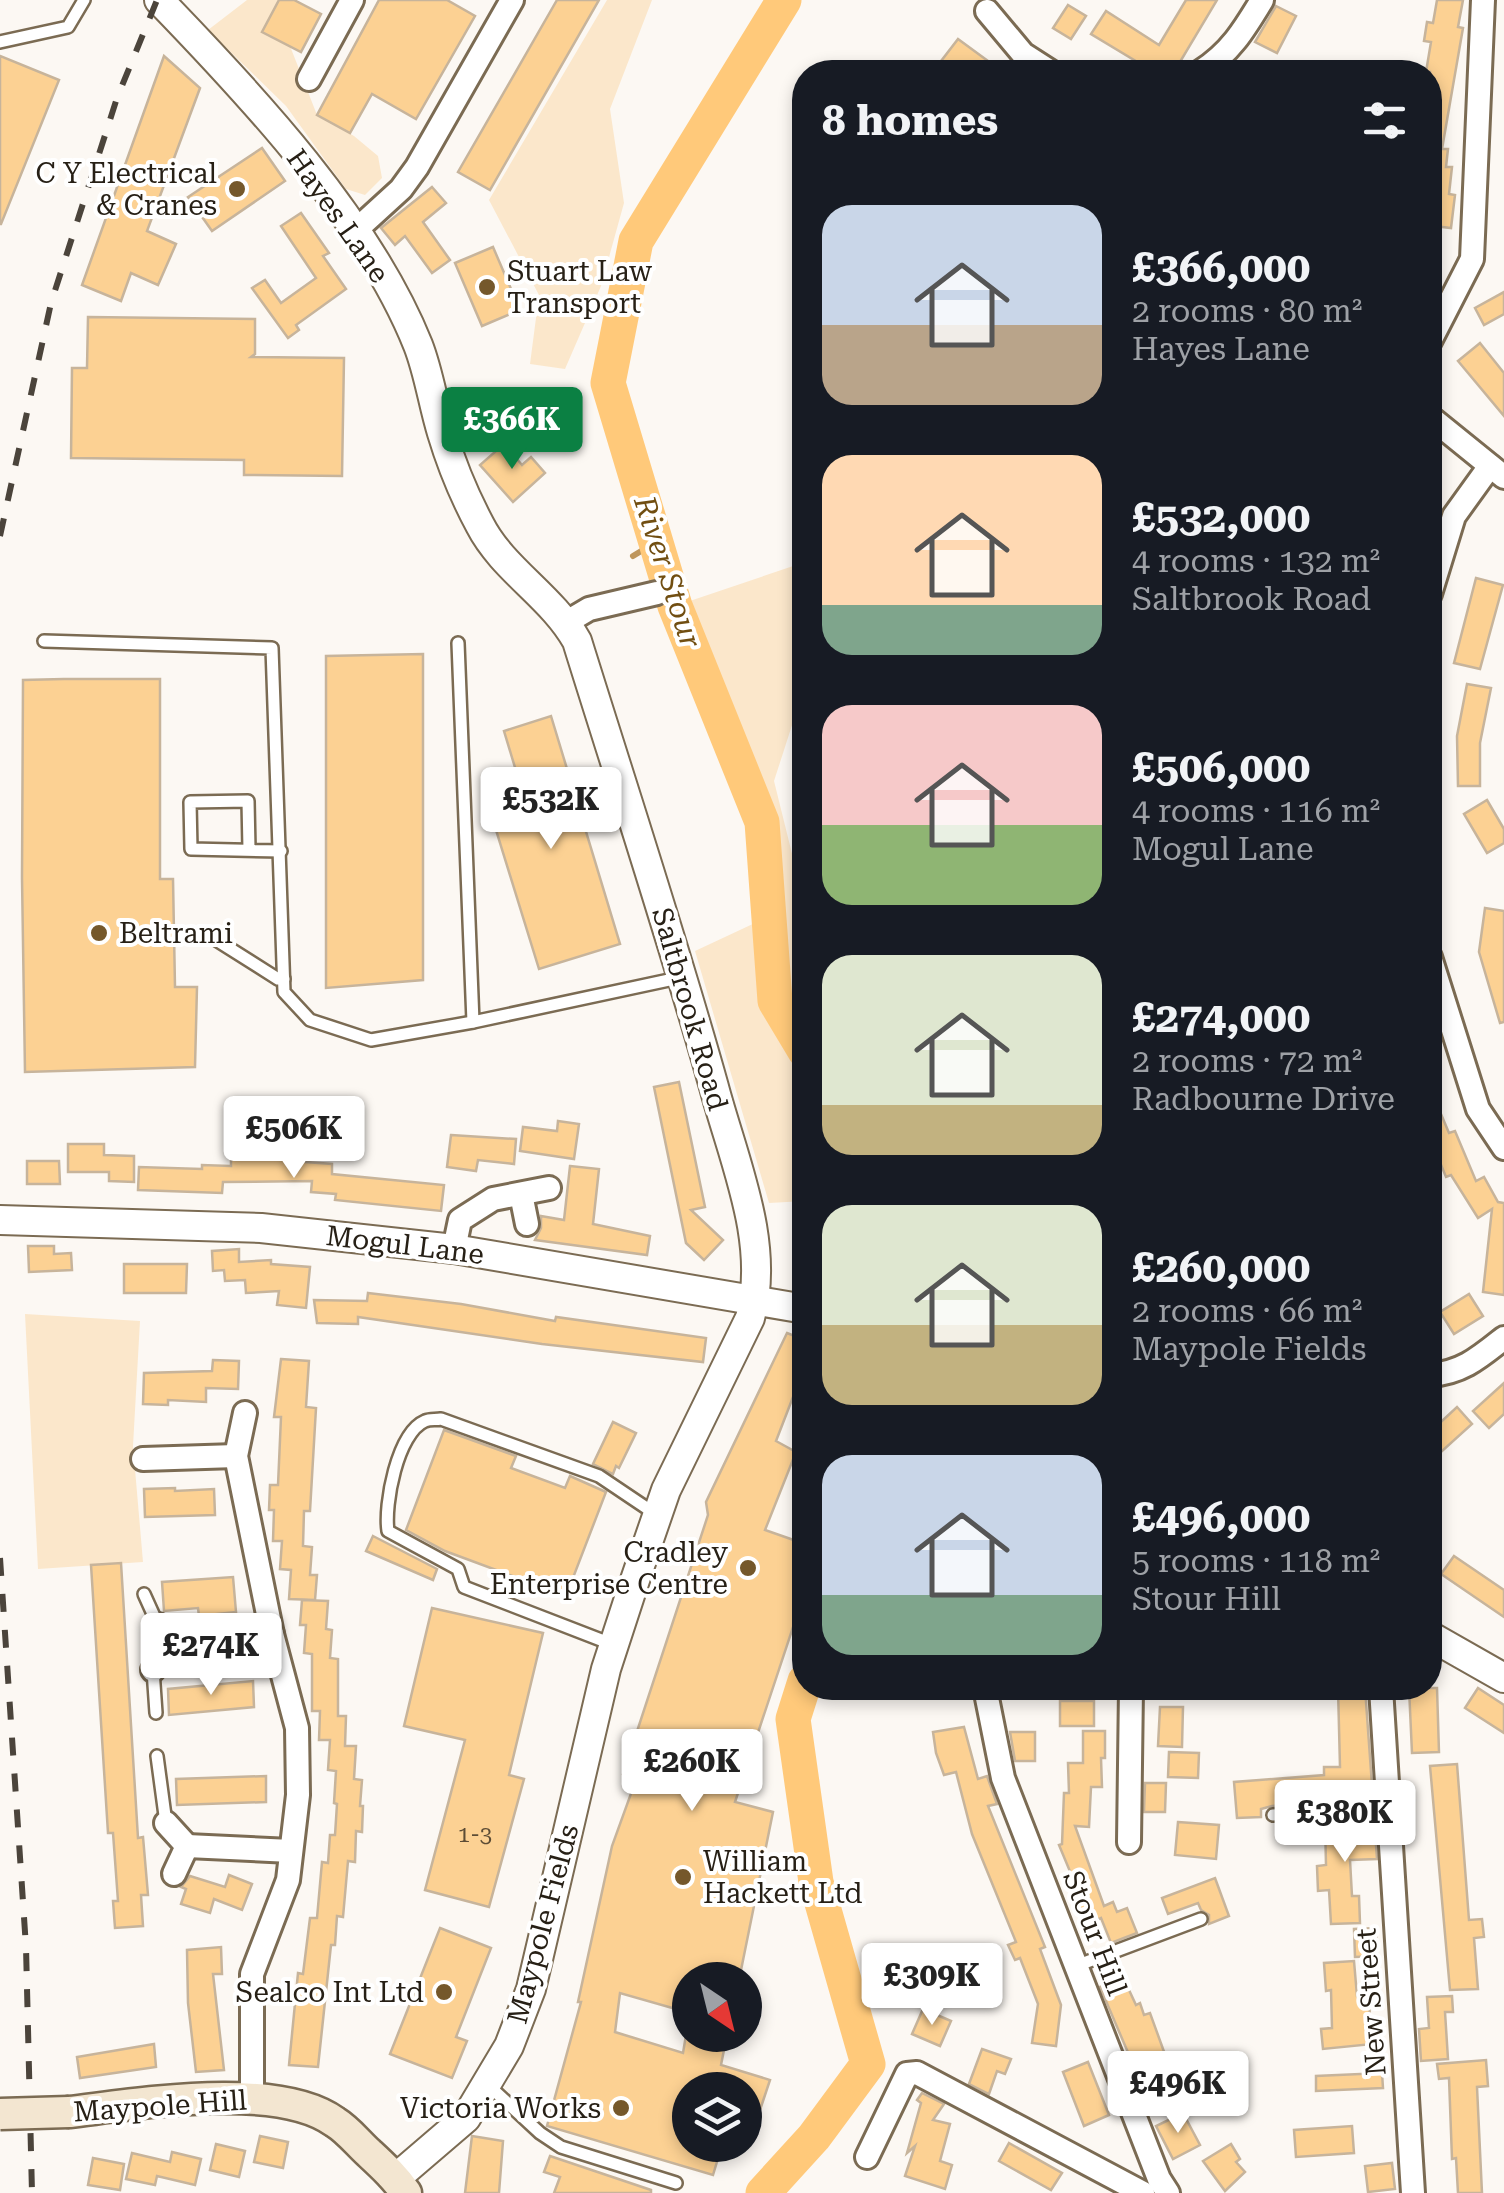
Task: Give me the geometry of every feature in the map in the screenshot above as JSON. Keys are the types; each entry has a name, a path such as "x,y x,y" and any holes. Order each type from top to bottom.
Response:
{"main road":[{"name":"Maypole Hill","path":"0,2114 69,2112 172,2100 252,2099 303,2107 334,2120 401,2185"}],"street":[{"path":"309,78 352,0"},
{"path":"1218,60 1238,40 1262,0"},
{"path":"1442,317 1472,259 1483,0"},
{"path":"356,231 402,189 417,167 509,1"},
{"name":"Hayes Lane","path":"167,9 270,121 356,231 402,310 419,348 443,436 480,526 516,570"},
{"path":"987,11 1032,60"},
{"path":"1442,427 1497,471 1454,516 1442,555"},
{"name":"Saltbrook Road","path":"516,570 566,622 577,640 683,978 754,1233 755,1299"},
{"path":"566,622 589,609 657,593"},
{"path":"1442,995 1478,1109 1504,1148"},
{"path":"454,1249 460,1220 492,1199 549,1188"},
{"path":"521,1194 527,1224"},
{"name":"Mogul Lane","path":"2,1220 262,1228 454,1249 792,1306"},
{"name":"Maypole Fields","path":"401,2185 466,2118 509,2046 531,1990 614,1645 666,1490 750,1318 755,1299"},
{"path":"1442,1374 1470,1365 1504,1338"},
{"path":"245,1413 236,1456 272,1634 297,1728 298,1795 288,1880 252,1974 252,2099"},
{"path":"143,1459 236,1456"},
{"path":"158,1625 168,1650"},
{"path":"153,1670 168,1650 272,1634"},
{"path":"1442,1643 1504,1678"},
{"name":"Stour Hill","path":"987,1700 1003,1778 1159,2179 1168,2193"},
{"path":"1129,1842 1132,1700"},
{"name":"New Street","path":"1382,1700 1413,2193"},
{"path":"166,1823 187,1846 292,1851"},
{"path":"174,1874 187,1846"},
{"path":"867,2157 907,2074 917,2073 1143,2193"}],"lane":[{"path":"0,42 68,26 84,0"},
{"path":"44,641 272,648 284,992 310,1020 371,1040 683,978"},
{"path":"458,643 473,1022"},
{"path":"250,849 248,801 190,802 191,849 281,850"},
{"path":"210,936 278,979 284,979"},
{"path":"614,1645 464,1587 458,1569 388,1531 388,1491 411,1434 423,1422 441,1419 598,1476 657,1515"},
{"path":"144,1594 158,1625"},
{"path":"153,1670 156,1713"},
{"path":"157,1756 166,1823"},
{"path":"1273,1815 1388,1807"},
{"path":"1076,1966 1201,1919"},
{"path":"488,2085 561,2147 676,2183"}],"shaded area":[{"path":"247,0 279,0 262,32 290,46 317,115 354,136 378,156 382,178 365,195 346,189 286,106 208,30"},
{"path":"607,0 652,0 610,109 624,203 601,286 565,369 530,364 539,295 489,200"},
{"path":"792,566 792,725 774,781 792,854 792,1202 769,1203 695,951 768,917 762,822 675,606"},
{"path":"25,1314 140,1321 133,1446 143,1562 38,1569"}],"building":[{"path":"279,0 294,0 321,14 301,52 262,32"},
{"path":"379,0 447,0 475,16 416,119 372,94 350,133 317,115"},
{"path":"557,0 599,0 490,190 458,172"},
{"path":"1186,0 1217,0 1181,60 1134,60 1091,34 1106,11 1159,45"},
{"path":"1437,0 1463,0 1458,27 1463,28 1442,149 1442,60 1428,60 1431,42 1424,41 1427,22 1433,23"},
{"path":"1068,5 1086,16 1071,39 1053,28"},
{"path":"1276,6 1296,16 1277,53 1255,42"},
{"path":"958,39 987,60 942,60"},
{"path":"0,56 59,80 1,224 0,224"},
{"path":"164,56 200,88 147,231 176,244 158,285 131,273 121,301 82,285"},
{"name":"C Y Electrical & Cranes","path":"262,148 285,181 212,231 188,197"},
{"path":"1442,149 1448,149 1446,167 1452,167 1449,194 1455,195 1451,228 1442,227"},
{"path":"432,187 446,203 423,222 450,260 432,273 405,236 395,245 381,228"},
{"path":"301,213 329,253 323,256 346,289 296,325 299,330 288,338 252,288 265,280 281,303 316,278 281,226"},
{"name":"Stuart Law Transport","path":"493,247 520,310 482,326 455,263"},
{"path":"1504,292 1504,314 1484,325 1475,308"},
{"path":"88,317 255,319 255,354 251,357 344,358 342,476 244,475 244,460 71,458 72,368 87,368"},
{"path":"1480,343 1504,373 1504,416 1458,361"},
{"path":"504,444 522,465 531,457 545,473 513,502 480,465"},
{"path":"1476,578 1503,585 1480,669 1454,663"},
{"path":"423,654 423,980 326,988 326,656"},
{"path":"160,679 160,879 173,879 175,987 197,987 195,1067 25,1072 23,680"},
{"path":"1467,684 1491,688 1480,743 1480,786 1458,786 1457,736"},
{"path":"551,716 620,944 539,969 488,804 523,794 504,731"},
{"path":"1487,800 1504,829 1504,843 1487,853 1464,814"},
{"path":"1485,908 1504,911 1504,1022 1500,1023 1479,952"},
{"path":"679,1082 705,1207 691,1210 723,1240 704,1260 686,1243 654,1087"},
{"path":"1442,1116 1449,1133 1455,1131 1476,1181 1484,1177 1498,1202 1504,1203 1504,1295 1483,1292 1492,1209 1478,1218 1451,1175 1446,1177 1442,1167"},
{"path":"558,1121 579,1124 574,1159 520,1151 523,1127 557,1131"},
{"path":"451,1135 516,1139 514,1164 478,1160 476,1171 447,1167"},
{"path":"68,1144 104,1144 104,1155 134,1156 134,1182 109,1181 109,1172 68,1172"},
{"path":"231,1156 306,1156 306,1162 332,1164 332,1174 444,1185 441,1211 335,1200 336,1194 311,1192 312,1181 223,1182 222,1193 138,1190 139,1167 231,1166"},
{"path":"27,1161 59,1161 60,1184 27,1184"},
{"path":"570,1166 599,1169 593,1224 650,1236 647,1255 535,1240 541,1216 564,1220"},
{"path":"28,1246 54,1246 54,1254 71,1253 72,1270 29,1272"},
{"path":"239,1249 239,1262 271,1260 271,1264 310,1267 306,1308 277,1305 279,1291 246,1293 245,1280 225,1281 224,1270 213,1271 212,1251"},
{"path":"124,1264 187,1264 186,1293 124,1293"},
{"path":"368,1293 555,1321 556,1317 706,1338 703,1362 358,1317 358,1324 317,1323 314,1300 367,1301"},
{"path":"1469,1294 1483,1316 1454,1334 1442,1311"},
{"path":"787,1333 792,1335 792,1400 776,1441 792,1450 792,1462 765,1530 792,1539 792,1630 735,1802 773,1812 743,1962 672,1962 672,2008 620,1993 615,2032 672,2052 724,2052 721,2065 744,2072 672,2072 672,2162 717,2162 713,2175 547,2126 581,2002 612,1846 637,1777 623,1774 708,1515 706,1502"},
{"path":"281,1359 309,1361 306,1407 316,1408 310,1511 304,1511 303,1546 312,1547 310,1575 317,1575 315,1600 289,1599 291,1570 280,1569 282,1541 273,1541 270,1485 278,1485 281,1417 274,1417"},
{"path":"213,1360 239,1361 238,1389 206,1388 206,1402 168,1400 168,1405 143,1404 144,1373 212,1371"},
{"path":"1504,1383 1504,1414 1489,1428 1473,1411"},
{"path":"1457,1407 1472,1424 1442,1451 1442,1421"},
{"path":"613,1422 636,1433 613,1474 593,1464"},
{"name":"Cradley Enterprise Centre","path":"444,1430 516,1456 511,1468 565,1488 570,1476 606,1492 566,1596 445,1551 406,1530"},
{"path":"144,1489 214,1489 215,1515 145,1517"},
{"path":"373,1536 437,1569 433,1580 366,1551"},
{"path":"1454,1556 1504,1590 1504,1617 1442,1575"},
{"path":"121,1563 138,1838 143,1837 148,1895 141,1895 143,1926 115,1928 113,1901 118,1901 113,1833 108,1833 91,1565"},
{"path":"233,1577 236,1612 199,1616 198,1608 164,1611 162,1582"},
{"path":"302,1600 328,1601 330,1658 338,1659 338,1716 346,1716 345,1746 356,1746 354,1779 362,1780 363,1806 362,1832 356,1831 355,1862 348,1861 343,1917 337,1916 335,1945 331,1945 318,2067 289,2065 298,1973 303,1974 310,1918 317,1918 322,1862 328,1863 337,1804 336,1771 328,1770 330,1740 319,1740 320,1711 312,1711 312,1654 304,1653 306,1625 300,1625"},
{"path":"432,1608 543,1633 509,1775 524,1779 489,1907 425,1890 465,1740 404,1726"},
{"path":"253,1681 254,1707 169,1715 168,1689"},
{"path":"1478,1688 1504,1705 1504,1733 1465,1708"},
{"path":"1338,1700 1366,1700 1373,1799 1272,1806 1261,1809 1261,1817 1237,1818 1234,1782 1324,1775 1324,1767 1340,1767"},
{"path":"1410,1700 1437,1700 1439,1752 1412,1753"},
{"path":"1060,1701 1094,1701 1094,1726 1060,1726"},
{"path":"1160,1707 1183,1707 1182,1747 1158,1746"},
{"path":"964,1727 978,1779 987,1776 997,1804 988,1806 1045,1947 1040,1949 1061,2005 1056,2046 1032,2043 1038,2004 1020,1958 1015,1960 1008,1945 1016,1942 972,1834 956,1772 944,1775 936,1753 933,1732"},
{"path":"1083,1731 1105,1731 1105,1758 1101,1758 1102,1787 1091,1787 1089,1827 1075,1826 1104,1906 1113,1902 1117,1912 1127,1908 1137,1933 1111,1943 1101,1918 1086,1925 1059,1845 1064,1793 1069,1793 1068,1763 1083,1763"},
{"path":"1010,1732 1035,1732 1035,1761 1015,1761"},
{"path":"1169,1752 1199,1753 1198,1778 1168,1777"},
{"path":"1457,1764 1469,1920 1482,1919 1484,1937 1474,1938 1478,1989 1450,1990 1430,1766"},
{"path":"266,1776 266,1802 177,1805 176,1779"},
{"path":"1145,1783 1166,1783 1165,1812 1144,1812"},
{"path":"1374,1817 1377,1859 1350,1860 1352,1896 1359,1896 1360,1923 1331,1924 1329,1890 1318,1891 1317,1866 1326,1865 1325,1821"},
{"path":"1178,1822 1219,1825 1216,1859 1175,1855"},
{"path":"229,1875 252,1884 242,1910 214,1899 210,1913 181,1904 186,1889 181,1887 190,1876 225,1887"},
{"path":"1215,1878 1229,1916 1209,1924 1209,1915 1198,1903 1168,1914 1162,1898"},
{"name":"Sealco Int Ltd","path":"440,1928 491,1948 456,2037 467,2041 452,2078 390,2054"},
{"path":"1376,1928 1377,1956 1355,1957 1354,1929"},
{"path":"221,1947 222,1974 213,1974 224,2070 196,2072 187,1950"},
{"path":"1354,1961 1357,1996 1368,1995 1373,2044 1323,2049 1321,2029 1332,2028 1331,1990 1326,1991 1324,1963"},
{"path":"1123,1977 1136,2005 1140,2003 1144,2015 1150,2013 1167,2060 1182,2054 1191,2078 1201,2074 1203,2079 1222,2072 1229,2089 1181,2108 1170,2080 1144,2090 1100,1987"},
{"path":"1452,1996 1453,2012 1445,2012 1448,2059 1421,2061 1419,2029 1429,2028 1427,1997"},
{"path":"923,2009 951,2021 940,2046 912,2034"},
{"path":"154,2044 156,2067 80,2078 77,2057"},
{"path":"982,2049 1011,2059 1005,2074 997,2071 989,2094 969,2084"},
{"path":"1486,2060 1488,2086 1477,2087 1482,2193 1458,2193 1456,2158 1452,2159 1449,2078 1439,2079 1437,2064"},
{"path":"1088,2062 1109,2115 1084,2126 1063,2072"},
{"path":"1382,2073 1383,2088 1316,2091 1316,2076"},
{"path":"762,2078 770,2080 762,2104"},
{"path":"922,2093 944,2104 933,2120 950,2124 940,2161 952,2165 945,2189 905,2176 915,2146 907,2153 921,2103 917,2100"},
{"path":"1183,2113 1200,2145 1173,2159 1156,2126"},
{"path":"1352,2126 1354,2153 1296,2157 1294,2130"},
{"path":"260,2136 288,2142 283,2168 254,2162"},
{"path":"472,2136 503,2141 499,2193 465,2193"},
{"path":"1009,2143 1062,2173 1051,2190 999,2161"},
{"path":"216,2144 245,2151 239,2177 210,2170"},
{"path":"1231,2144 1240,2159 1236,2162 1245,2172 1225,2191 1203,2161"},
{"path":"172,2152 201,2159 195,2185 157,2176 155,2185 126,2179 132,2153 170,2162"},
{"path":"550,2156 651,2193 554,2193 560,2177 544,2172"},
{"path":"93,2158 124,2164 120,2190 88,2185"},
{"path":"1392,2163 1395,2189 1368,2192 1365,2166"}],"waterway":[{"name":"River Stour","path":"784,0 636,241 608,383 675,606 762,822 775,1001 792,1029"},
{"path":"633,556 656,542"},
{"name":"River Stour","path":"763,2193 814,2137 868,2064 816,1882 793,1719 799,1700"}],"railway":[{"path":"0,536 51,303 117,98 157,0"},
{"path":"0,1558 26,1947 32,2193"}],"place":[{"name":"C Y Electrical & Cranes","path":"237,189"},
{"name":"Stuart Law Transport","path":"487,287"},
{"name":"Beltrami","path":"99,933"},
{"name":"Cradley Enterprise Centre","path":"748,1568"},
{"name":"William Hackett Ltd","path":"683,1877"},
{"name":"Sealco Int Ltd","path":"444,1992"},
{"name":"Victoria Works","path":"621,2108"}]}
